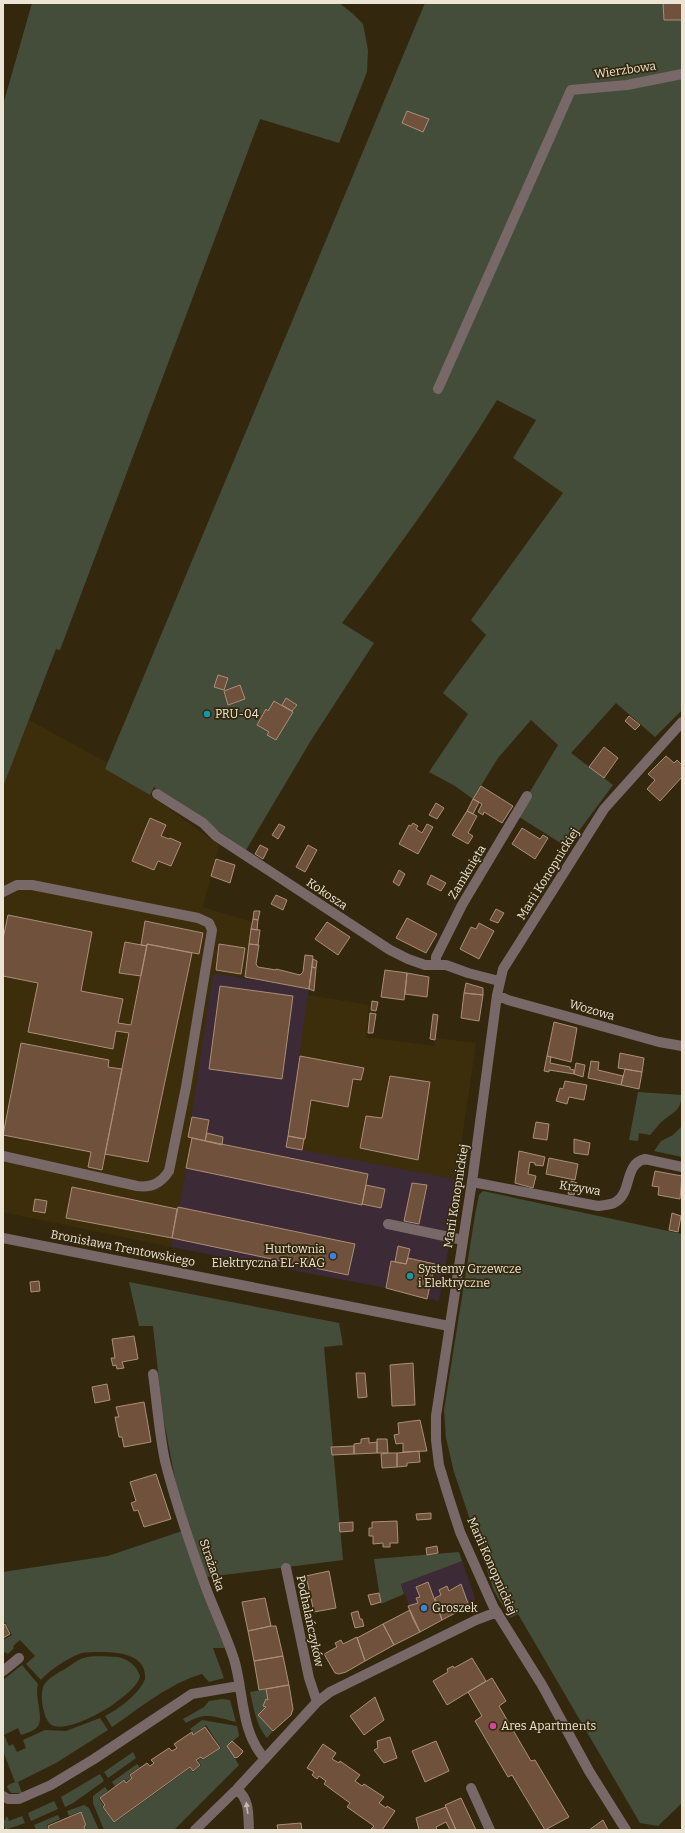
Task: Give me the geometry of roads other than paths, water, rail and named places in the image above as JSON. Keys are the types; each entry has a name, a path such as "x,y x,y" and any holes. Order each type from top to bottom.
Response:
{"street":[{"name":"Wierzbowa","path":"438,389 572,90 627,85 682,74"},
{"name":"Marii Konopnickiej","path":"626,1830 589,1771 542,1684 496,1612 460,1532 439,1465 436,1440 436,1416 472,1182 499,981 503,969 604,809 682,722"},
{"name":"Kokosza","path":"157,794 203,823 216,836 384,946 408,959 425,965 446,965 468,973 499,981"},
{"name":"Zamknięta","path":"436,965 436,957 462,905 527,796"},
{"path":"3,892 17,885 32,885 198,918 209,923 212,930 186,1087 169,1171 164,1177 152,1186 137,1186 3,1156"},
{"name":"Wozowa","path":"497,995 508,1000 659,1042 682,1046"},
{"name":"Krzywa","path":"472,1182 598,1206 612,1204 622,1197 627,1187 631,1170 640,1160 645,1159 682,1167"},
{"path":"388,1224 463,1240"},
{"name":"Bronisława Trentowskiego","path":"3,1238 450,1326"},
{"name":"Strażacka","path":"152,1374 165,1460 203,1580 238,1671 239,1686 247,1725 254,1744 265,1758"},
{"name":"Podhalańczyków","path":"286,1568 309,1678 318,1702"},
{"path":"195,1830 237,1789 318,1702 333,1690 476,1620 496,1612"},
{"path":"3,1671 18,1658"},
{"path":"3,1796 8,1799 19,1799 51,1785 94,1759 192,1694 239,1686"},
{"path":"471,1788 490,1830"},
{"path":"237,1789 244,1795 248,1804 249,1830"}],"place":[{"name":"PRU-04","path":"207,714"},
{"name":"Hurtownia Elektryczna EL-KAG","path":"333,1256"},
{"name":"Systemy Grzewcze i Elektryczne","path":"410,1276"},
{"name":"Groszek","path":"424,1608"},
{"name":"Ares Apartments","path":"493,1726"}]}
